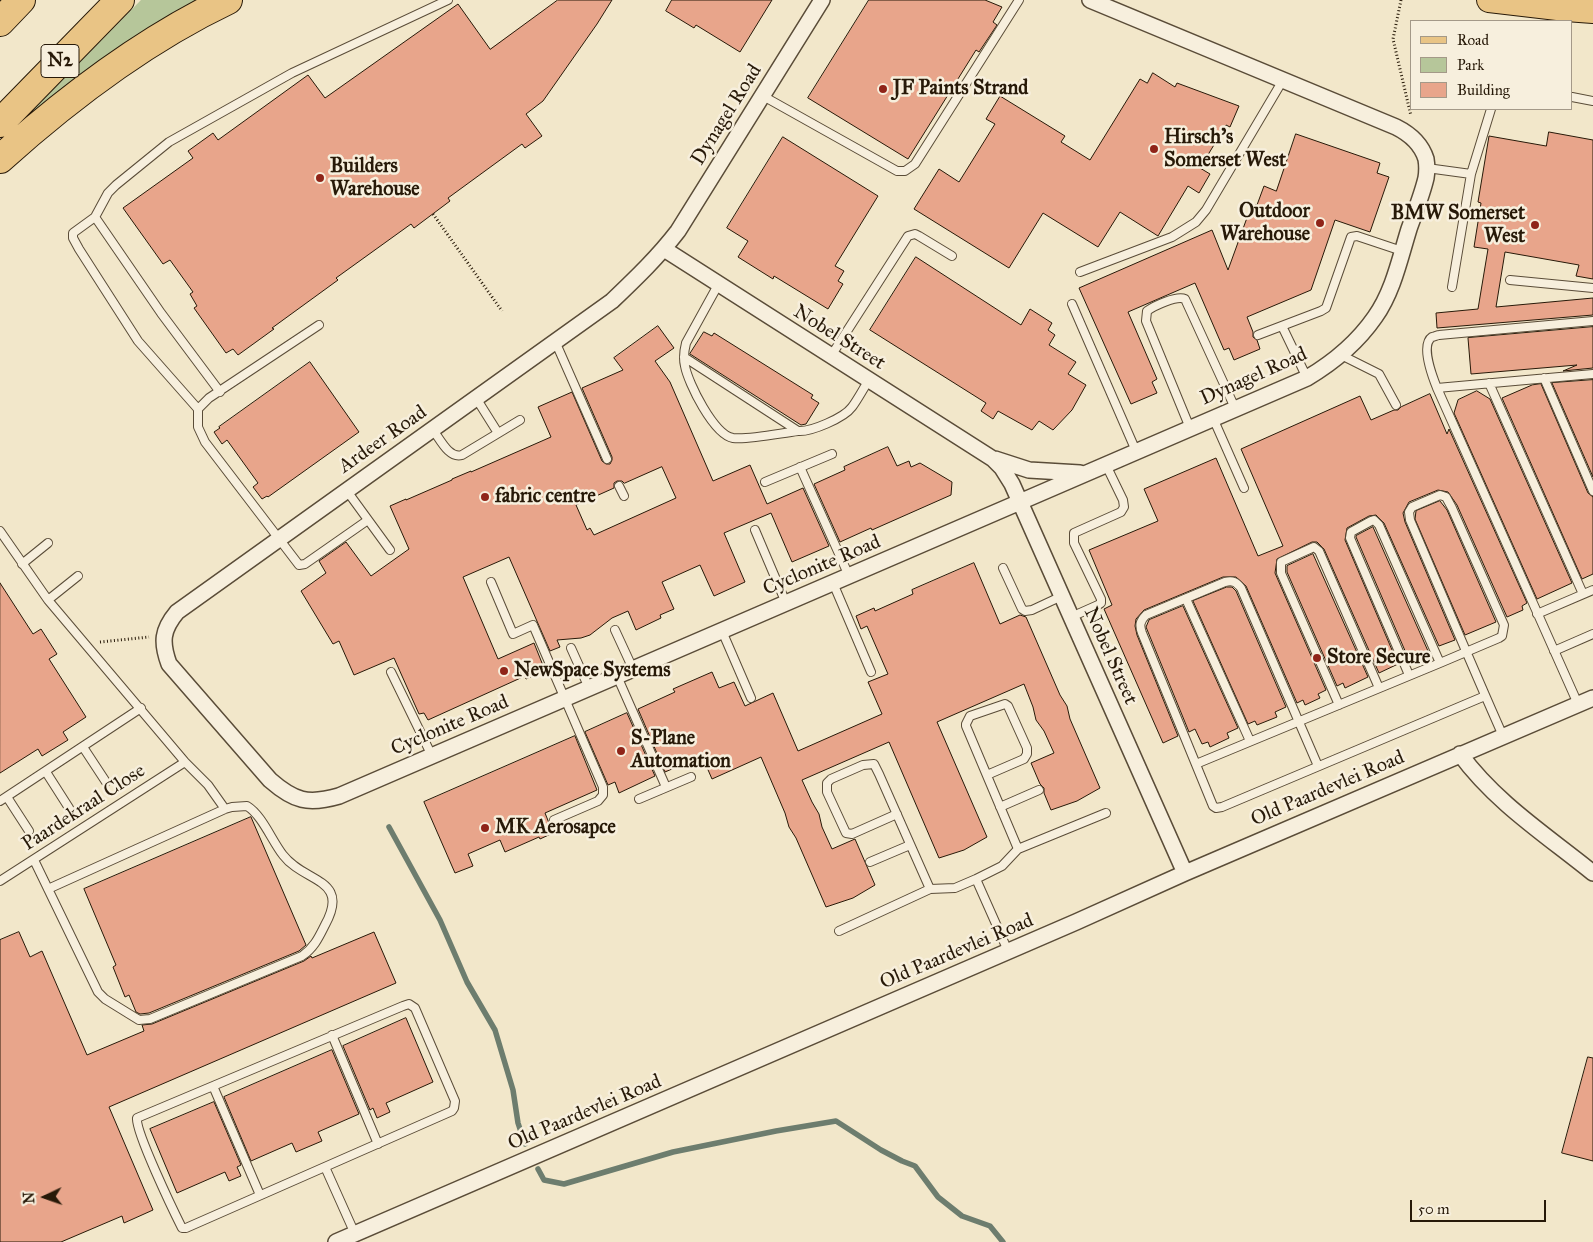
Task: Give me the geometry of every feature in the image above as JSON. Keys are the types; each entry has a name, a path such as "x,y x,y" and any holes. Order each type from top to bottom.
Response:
{"highway":[{"path":"0,22 21,0"},
{"name":"N2","path":"0,123 120,0"},
{"path":"0,159 63,104 104,75 179,26 228,0"}],"main road":[{"path":"1489,0 1593,11"}],"street":[{"name":"Dynagel Road","path":"664,249 678,231 822,0"},
{"path":"1090,0 1407,132 1422,148 1427,168"},
{"name":"Dynagel Road","path":"1020,503 1307,378 1341,355 1358,338 1379,311 1391,284 1426,178 1427,168"},
{"name":"Nobel Street","path":"664,249 993,459 1008,475 1185,873"},
{"name":"Ardeer Road","path":"164,635 168,622 177,612 612,301 664,249"},
{"name":"Nobel Street","path":"993,459 1029,470 1084,474"},
{"name":"Cyclonite Road","path":"164,635 164,649 169,664 270,780 284,792 301,799 321,801 339,796 1020,503"},
{"name":"Old Paardevlei Road","path":"336,1242 1593,698"},
{"path":"1460,754 1474,774 1495,795 1593,873"}],"lane":[{"path":"368,520 302,565 296,563 205,442 198,427 198,409 138,341 74,241 73,233 95,216 105,198 116,185 169,142 292,73 448,0"},
{"path":"763,96 897,171 905,171 915,164 1019,0"},
{"path":"1080,272 1172,237 1196,222 1206,210 1283,80"},
{"path":"1573,97 1593,101"},
{"path":"1452,287 1471,174 1491,110"},
{"path":"1427,168 1471,174"},
{"path":"95,216 161,313 220,392"},
{"path":"831,356 908,236 915,234 952,256"},
{"path":"1258,335 1326,308 1351,236 1357,236 1402,251"},
{"path":"1510,280 1593,288"},
{"path":"718,285 686,343 684,357 685,368 697,396 712,420 726,436 733,438 810,430 848,411 869,380"},
{"path":"1190,428 1146,321 1147,311 1152,307 1179,297 1185,299 1235,408"},
{"path":"1072,304 1136,451"},
{"path":"1578,704 1437,388 1429,366 1428,356 1429,340 1439,335 1593,321"},
{"path":"198,409 209,398 319,325"},
{"path":"1282,326 1307,378"},
{"path":"555,341 607,459"},
{"path":"1341,355 1379,374 1396,405"},
{"path":"684,357 798,431"},
{"path":"1437,388 1593,374"},
{"path":"1544,378 1593,490"},
{"path":"1489,383 1583,594"},
{"path":"476,398 498,434"},
{"path":"1213,418 1244,488"},
{"path":"433,430 455,456 462,455 520,420"},
{"path":"765,482 832,454"},
{"path":"1071,617 1100,604 1101,600 1074,543 1074,533 1121,512 1124,507 1123,500 1106,465"},
{"path":"800,467 849,576"},
{"path":"619,486 624,496"},
{"path":"347,491 390,550"},
{"path":"1196,764 1466,651 1499,638 1504,633 1504,625 1452,508 1446,497 1440,495 1412,507 1409,516 1466,651 1485,696 1503,736"},
{"path":"1409,675 1350,538 1351,532 1371,521 1374,520 1378,525 1440,663"},
{"path":"755,530 786,603"},
{"path":"0,531 48,600 185,762 208,785 226,809"},
{"path":"22,564 48,543"},
{"path":"1338,705 1281,573 1281,562 1309,549 1314,548 1319,551 1379,688"},
{"path":"1002,568 1022,609 1025,611 1032,610 1062,596"},
{"path":"48,600 78,576"},
{"path":"491,582 512,634 533,625 604,791 602,798 598,801 554,820"},
{"path":"1318,766 1241,588 1237,583 1225,582 1146,615 1141,619 1140,628 1213,806 1218,808 1485,696"},
{"path":"833,583 871,672"},
{"path":"1537,614 1593,590"},
{"path":"1186,599 1250,741"},
{"path":"614,630 633,670"},
{"path":"722,631 751,698"},
{"path":"1554,651 1593,634"},
{"path":"572,648 589,688"},
{"path":"391,672 432,756"},
{"path":"617,676 666,787"},
{"path":"987,775 1024,759 1027,754 1027,748 1008,706 1004,704 970,716 966,721 966,726 1018,849"},
{"path":"28,831 3,799 141,708"},
{"path":"83,747 106,782"},
{"name":"Paardekraal Close","path":"0,882 185,762"},
{"path":"897,814 852,834 846,833 827,792 827,783 831,779 863,765 874,764 880,774 930,889"},
{"path":"46,772 69,808"},
{"path":"639,798 691,777"},
{"path":"1000,807 1040,790"},
{"path":"34,860 48,889 98,992 105,999 139,1020 150,1019 302,956 314,946 331,914 333,900 331,892 326,886 291,863 284,856 252,809 247,806 226,809 48,889"},
{"path":"840,931 930,889 955,888 976,879 1002,866 1018,849 1106,813"},
{"path":"870,862 910,845"},
{"path":"976,879 1008,952"},
{"path":"409,1004 415,1008 431,1043 455,1101 454,1108 449,1113 186,1228 182,1228 136,1124 139,1117 332,1035 409,1004"},
{"path":"332,1035 378,1144"},
{"path":"213,1086 260,1195"},
{"path":"325,1167 355,1234"}],"path":[{"path":"1401,0 1393,39 1411,117 1407,132"},
{"path":"433,214 502,311"},
{"path":"86,644 164,635"}],"green space":[{"path":"141,0 207,0 37,114 33,110"}],"building":[{"name":"Builders Warehouse","path":"558,0 612,0 543,101 526,114 542,136 525,148 522,144 448,198 450,201 414,228 411,224 336,278 338,280 238,355 233,349 226,353 194,308 197,306 190,294 193,292 170,260 163,264 123,208 193,158 188,151 213,133 218,140 308,75 325,98 458,4 490,49"},
{"path":"672,0 772,0 740,52 696,25 694,28 666,11"},
{"name":"JF Paints Strand","path":"869,0 985,0 1002,7 993,22 997,25 979,52 976,50 908,159 808,98"},
{"path":"1153,73 1175,87 1177,83 1239,106 1230,127 1226,125 1200,168 1210,174 1199,193 1188,186 1158,236 1120,212 1098,247 1043,213 1009,268 914,209 939,169 959,182 995,124 986,119 1000,96 1065,136 1061,142 1090,160 1140,79 1147,83"},
{"name":"BMW Somerset West","path":"1549,132 1593,140 1593,279 1576,276 1579,265 1505,252 1496,307 1593,298 1593,315 1437,328 1436,313 1478,309 1488,249 1474,247 1481,203 1478,202 1489,136 1546,146"},
{"path":"1296,134 1380,163 1377,173 1389,177 1370,232 1335,220 1311,290 1247,317 1253,337 1257,340 1260,349 1234,360 1229,348 1224,350 1195,283 1128,312 1157,379 1152,382 1157,393 1131,404 1079,288 1212,230 1228,270 1252,204 1257,205 1264,186 1276,191"},
{"path":"783,137 878,196 835,266 844,271 838,281 843,284 828,309 774,276 773,279 738,257 748,241 727,228"},
{"path":"916,257 1021,325 1030,309 1052,323 1048,330 1055,335 1049,345 1076,362 1068,374 1086,385 1072,410 1053,430 1039,421 1032,430 998,411 993,419 981,411 986,403 870,330"},
{"path":"658,326 674,348 655,361 670,382 713,481 750,465 767,504 803,488 829,546 792,562 771,513 724,533 745,582 714,596 700,565 662,582 674,609 660,615 661,618 636,630 628,611 612,618 590,635 581,638 557,640 560,647 550,651 509,557 463,577 498,659 534,643 544,668 539,670 540,673 526,679 525,676 428,720 424,713 419,714 394,658 354,675 339,641 333,644 301,591 326,573 319,561 346,542 371,576 409,549 390,506 551,437 538,407 572,392 602,461 610,464 612,457 582,388 623,370 614,358","holes":["662,467 676,498 594,535 590,528 587,530 576,505 614,488 614,483 617,481 624,483"]},
{"path":"1593,327 1593,368 1563,371 1577,365 1471,374 1468,338"},
{"path":"704,332 712,336 714,333 813,395 811,398 819,403 806,424 801,425 690,354"},
{"path":"310,362 359,432 268,497 262,499 253,487 258,483 227,440 222,444 214,432"},
{"path":"1593,380 1593,477 1552,383"},
{"path":"1541,384 1588,493 1593,497 1593,574 1582,579 1502,398 1532,385"},
{"path":"1477,391 1490,399 1572,583 1537,599 1454,413 1458,400"},
{"path":"1430,394 1447,434 1449,429 1527,603 1522,606 1523,610 1507,617 1457,505 1448,492 1438,490 1409,502 1403,513 1405,522 1455,640 1439,646 1384,523 1376,515 1369,516 1347,528 1345,540 1398,664 1379,673 1324,549 1317,542 1312,542 1277,559 1275,573 1326,690 1318,694 1320,698 1305,705 1303,700 1297,703 1246,586 1236,577 1223,577 1144,610 1136,619 1137,635 1178,736 1163,743 1104,609 1112,605 1089,550 1158,521 1144,489 1216,458 1258,556 1283,546 1241,449 1360,396 1371,420 1398,410"},
{"path":"888,447 897,466 909,461 911,467 920,463 952,482 951,495 840,542 814,484 845,470 844,467"},
{"path":"1440,501 1447,510 1496,622 1465,635 1415,519 1416,511"},
{"path":"1373,527 1428,651 1409,660 1356,537"},
{"path":"1313,554 1368,677 1345,688 1343,683 1337,686 1287,572 1287,566"},
{"path":"974,563 1000,624 1020,615 1026,617 1060,695 1067,706 1070,719 1100,788 1077,801 1051,810 1044,793 1044,788 1040,784 1031,763 1054,753 1044,731 1036,720 1024,684 937,722 987,837 964,850 939,858 889,742 802,780 819,814 822,827 832,849 855,839 875,885 853,898 826,907 796,838 789,827 761,757 712,779 702,756 665,772 638,709 675,692 673,689 712,672 719,688 734,682 745,706 773,693 798,751 882,714 868,682 888,674 867,626 861,629 856,616 874,608 875,611 913,594 912,590"},
{"path":"0,583 33,634 41,629 57,654 49,659 86,717 63,732 68,740 42,756 38,749 0,773"},
{"path":"1227,587 1232,587 1236,591 1286,707 1275,712 1277,717 1257,725 1255,721 1248,724 1193,601"},
{"path":"1183,606 1238,728 1227,733 1229,738 1210,747 1208,742 1202,744 1195,729 1189,732 1146,627 1149,620"},
{"name":"S-Plane Automation","path":"627,713 655,776 619,793 615,782 608,785 585,732"},
{"path":"575,736 597,790 545,813 553,833 505,852 500,840 468,854 473,866 455,873 424,802"},
{"path":"251,817 306,945 299,951 149,1013 140,1014 136,1012 129,995 125,997 113,967 116,965 84,889"},
{"path":"19,932 30,957 42,951 87,1055 144,1031 142,1025 152,1024 304,961 311,956 312,958 374,932 396,983 109,1107 153,1210 124,1223 122,1216 61,1242 0,1242 0,940"},
{"path":"406,1018 433,1082 386,1103 390,1112 377,1118 373,1108 370,1110 343,1046"},
{"path":"332,1050 359,1114 318,1132 322,1141 296,1152 292,1143 251,1161 224,1097"},
{"path":"1588,1057 1593,1058 1593,1161 1562,1153"},
{"path":"214,1102 241,1165 237,1167 241,1176 229,1181 225,1172 177,1193 150,1129"}],"waterway":[{"path":"389,827 440,920 467,982 495,1030 513,1090 518,1123 525,1144"},
{"path":"538,1169 544,1180 564,1184 673,1152 836,1121 881,1150 915,1166 938,1197 962,1216 990,1226 1003,1242"}],"place":[{"name":"JF Paints Strand","path":"883,89"},
{"name":"Hirsch's Somerset West","path":"1154,149"},
{"name":"Builders Warehouse","path":"320,178"},
{"name":"Outdoor Warehouse","path":"1320,223"},
{"name":"BMW Somerset West","path":"1535,225"},
{"name":"fabric centre","path":"485,497"},
{"name":"Store Secure","path":"1317,658"},
{"name":"NewSpace Systems","path":"504,671"},
{"name":"S-Plane Automation","path":"621,751"},
{"name":"MK Aerosapce","path":"485,828"}]}
